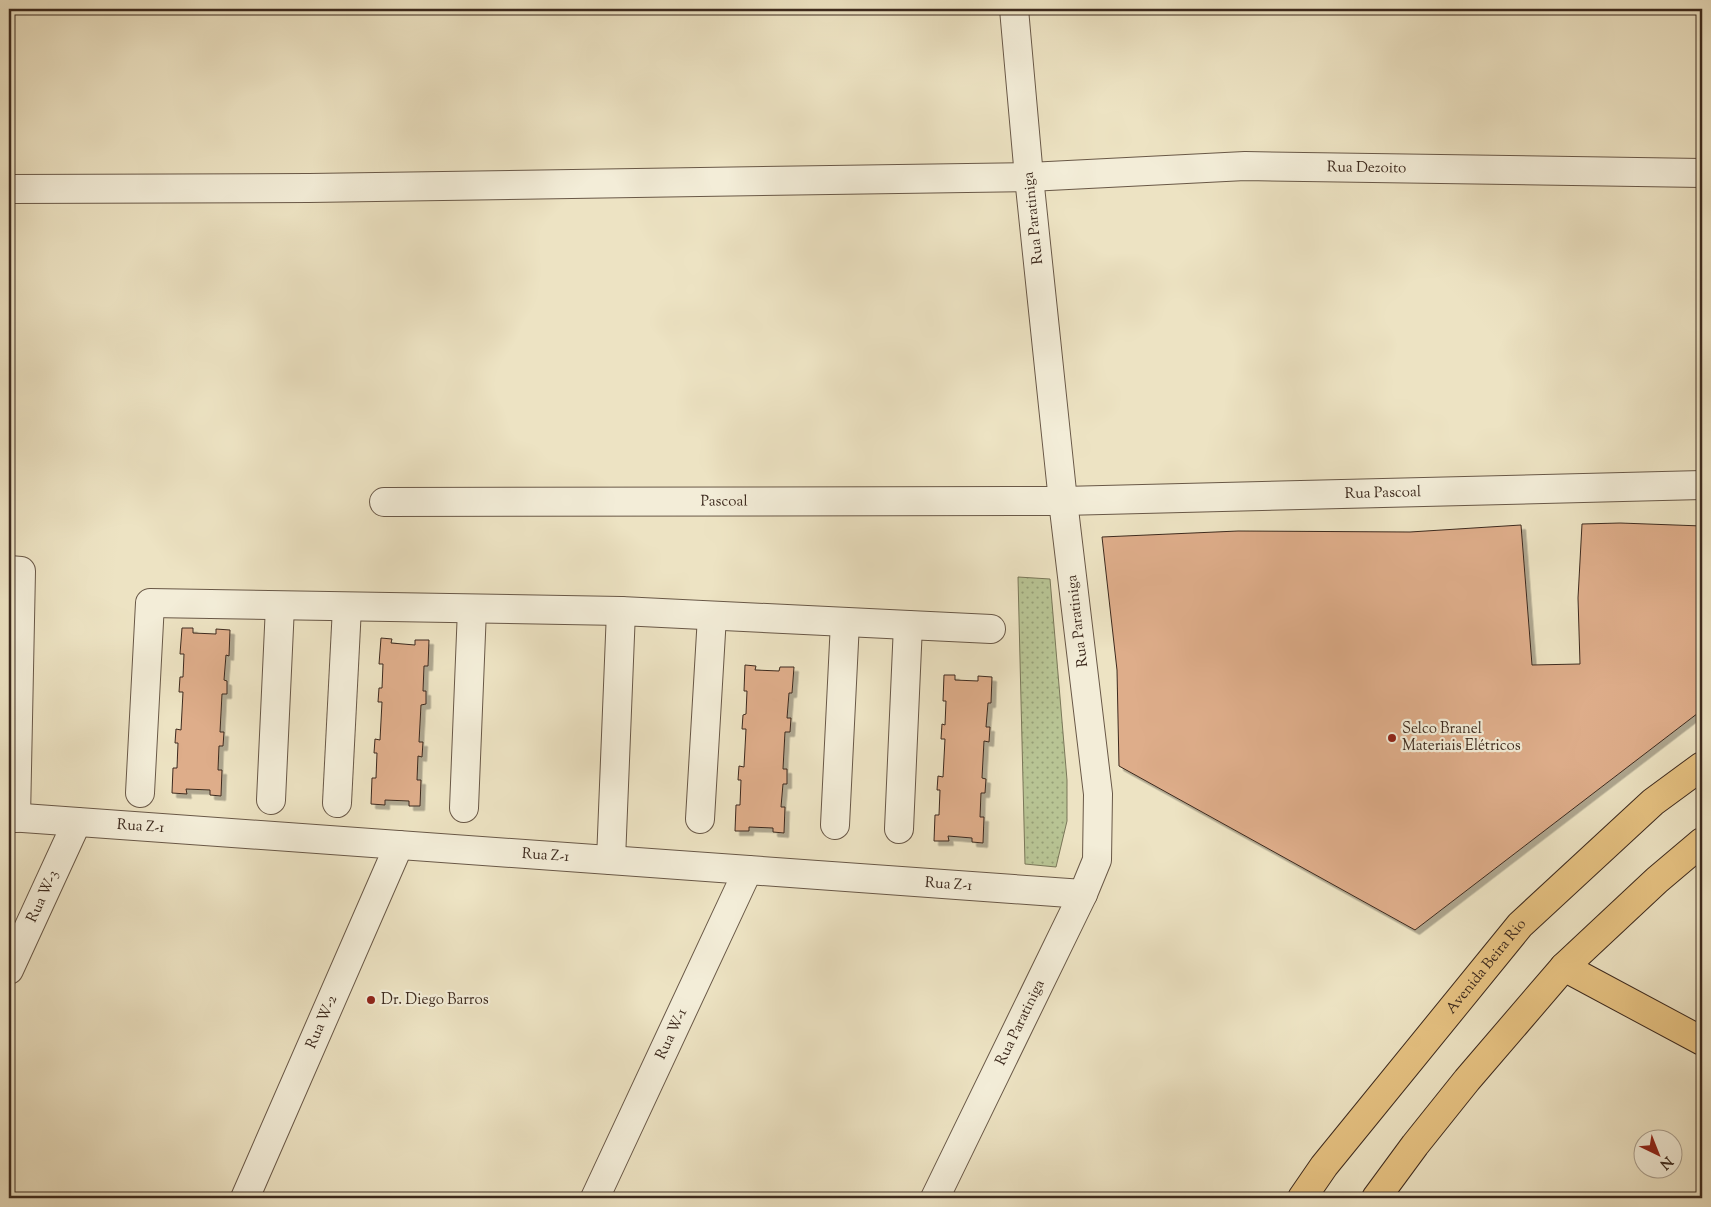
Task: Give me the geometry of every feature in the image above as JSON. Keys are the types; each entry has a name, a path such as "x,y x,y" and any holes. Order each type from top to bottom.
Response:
{"main road":[{"name":"Avenida Beira Rio","path":"1302,1198 1324,1166 1520,925 1653,802 1702,766"},
{"path":"1376,1198 1467,1080 1564,967 1656,880 1702,842"},
{"path":"1564,967 1702,1041"},
{"path":"1311,1198 1324,1166"}],"street":[{"name":"Rua Paratiniga","path":"935,1198 1083,894 1097,860 1098,794 1029,177 1014,9"},
{"name":"Rua Dezoito","path":"9,188 358,187 1029,177 1245,166 1702,173"},
{"name":"Rua Pascoal","path":"1064,501 1702,485"},
{"name":"Pascoal","path":"384,502 1064,501"},
{"path":"9,570 21,571 12,818"},
{"path":"140,794 150,603 621,611 991,629"},
{"path":"271,800 280,606"},
{"path":"337,803 347,607"},
{"path":"464,808 472,609"},
{"path":"611,860 621,611"},
{"path":"700,819 712,616"},
{"path":"835,825 845,622"},
{"path":"898,829 908,625"},
{"name":"Rua Z-1","path":"12,818 1083,894"},
{"name":"Rua W-3","path":"9,970 76,822"},
{"name":"Rua W-2","path":"245,1198 399,845"},
{"name":"Rua W-1","path":"595,1198 748,870"}],"green space":[{"path":"1018,577 1050,579 1067,780 1067,821 1056,867 1025,864"}],"building":[{"name":"Selco Branel Materiais Elétricos","path":"1620,523 1702,526 1702,710 1415,930 1119,766 1117,670 1102,537 1238,531 1410,532 1521,525 1532,665 1580,664 1578,598 1582,524"},
{"path":"182,628 193,628 193,633 216,634 216,629 230,630 229,656 226,655 224,680 227,681 227,694 222,694 220,732 224,732 223,746 219,746 218,770 222,770 221,796 210,795 210,790 186,789 187,794 172,793 173,768 177,768 178,743 175,743 176,729 181,730 183,692 179,692 180,677 183,677 184,654 180,654"},
{"path":"381,638 392,639 391,643 415,645 415,640 429,640 428,666 424,666 423,691 426,691 426,704 421,705 419,742 423,742 422,757 418,756 417,780 421,780 420,806 409,806 409,801 385,800 385,805 371,804 372,778 376,778 377,753 374,753 375,739 380,740 382,702 378,702 379,688 382,688 383,664 379,664"},
{"path":"745,665 756,666 755,670 779,671 780,667 794,667 792,693 789,693 787,718 791,718 790,732 785,732 783,769 787,769 787,784 783,784 781,807 785,807 784,833 773,832 773,828 749,827 749,831 735,831 736,805 740,805 741,780 738,780 739,766 744,767 746,729 742,729 743,715 746,714 747,691 744,691"},
{"path":"944,675 955,675 955,680 978,681 978,676 992,677 991,703 988,703 986,727 990,727 989,742 984,741 982,778 986,779 985,793 981,793 980,817 984,817 983,843 972,842 972,838 948,836 949,841 934,841 935,815 939,815 940,790 937,790 938,776 943,777 945,739 941,739 942,724 945,725 946,701 943,701"}],"place":[{"name":"Selco Branel Materiais Elétricos","path":"1392,738"},
{"name":"Dr. Diego Barros","path":"371,1000"}]}
